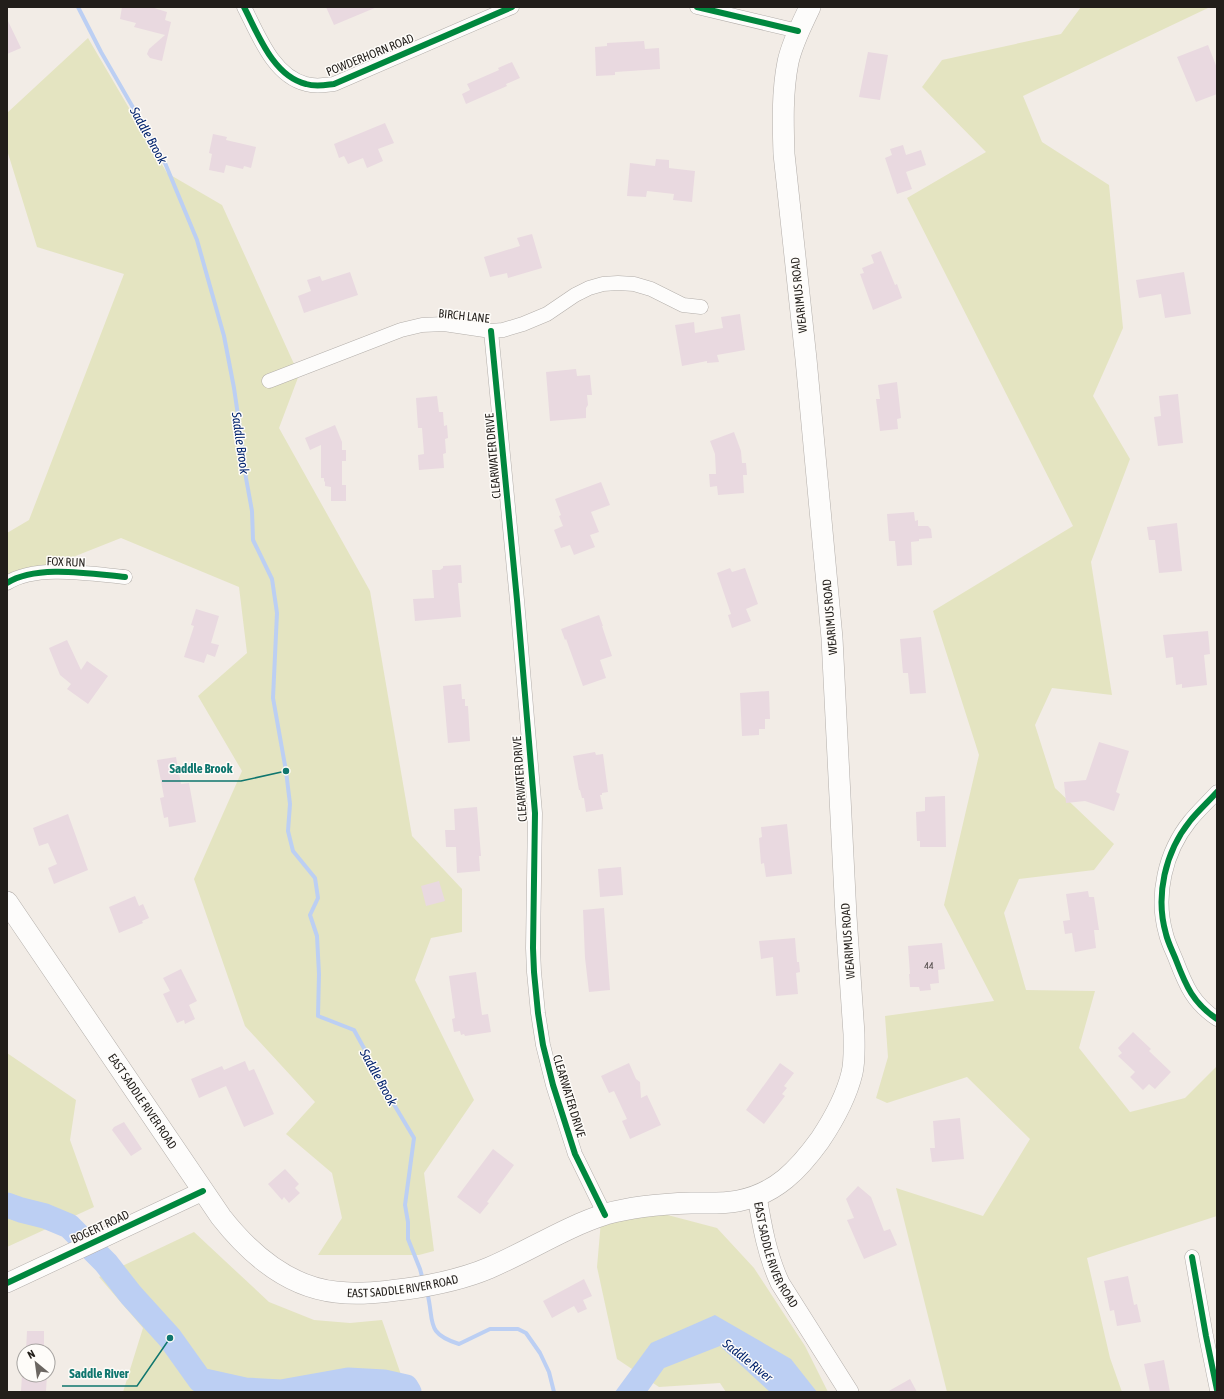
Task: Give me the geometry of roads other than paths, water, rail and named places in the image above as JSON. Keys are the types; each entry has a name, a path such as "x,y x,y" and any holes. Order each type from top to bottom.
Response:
{"main road":[{"name":"WEARIMUS ROAD","path":"757,1196 790,1176 806,1159 827,1130 835,1117 848,1086 852,1072 854,1054 853,1011 846,916 832,638 806,359 784,154 784,92 788,61 798,31 810,7"},
{"name":"EAST SADDLE RIVER ROAD","path":"7,902 225,1222 245,1244 268,1264 294,1280 335,1292 363,1293 415,1288 461,1278 488,1269 553,1236 605,1215 643,1206 730,1202 757,1196"}],"street":[{"name":"POWDERHORN ROAD","path":"244,7 273,61 282,71 293,79 306,84 321,86 334,84 512,7"},
{"path":"697,7 798,31"},
{"name":"BIRCH LANE","path":"269,381 401,330 422,324 444,324 491,331 503,330 547,314 575,295 589,288 603,284 634,284 651,289 683,305 701,307"},
{"name":"CLEARWATER DRIVE","path":"491,331 517,600 535,813 533,948 538,1013 543,1046 553,1085 575,1154 605,1215"},
{"name":"FOX RUN","path":"7,583 29,574 46,571 125,577"},
{"path":"1217,792 1190,821 1178,840 1164,875 1162,915 1166,935 1186,988 1208,1013 1217,1019"},
{"name":"BOGERT ROAD","path":"7,1283 203,1191"},
{"name":"EAST SADDLE RIVER ROAD","path":"757,1196 765,1243 780,1283 849,1392"},
{"path":"1192,1257 1211,1334 1217,1390"}],"water":[{"path":"715,1315 791,1359 817,1392 770,1392 720,1346 664,1368 647,1392 615,1392 651,1343"}],"waterway":[{"name":"Saddle Brook","path":"78,7 101,52 165,163 197,240 224,336 234,388 252,511 253,540 272,579 277,613 273,698 286,771 290,804 288,831 293,851 315,878 318,898 310,915 317,936 319,974 318,1016 354,1030 374,1071 414,1138 405,1205 408,1222 408,1239 423,1280"},
{"name":"Saddle River","path":"7,1205 45,1216 69,1226 106,1263 131,1295 170,1338 200,1380 245,1390 281,1392 348,1380 384,1382 406,1387 409,1392"},
{"name":"Saddle Brook","path":"427,1292 433,1325 440,1335 448,1340 459,1344 490,1329 518,1329 526,1333 540,1353 549,1372 554,1392"}],"place":[{"name":"Saddle Brook","path":"286,771"},
{"name":"Saddle River","path":"170,1338"}]}
